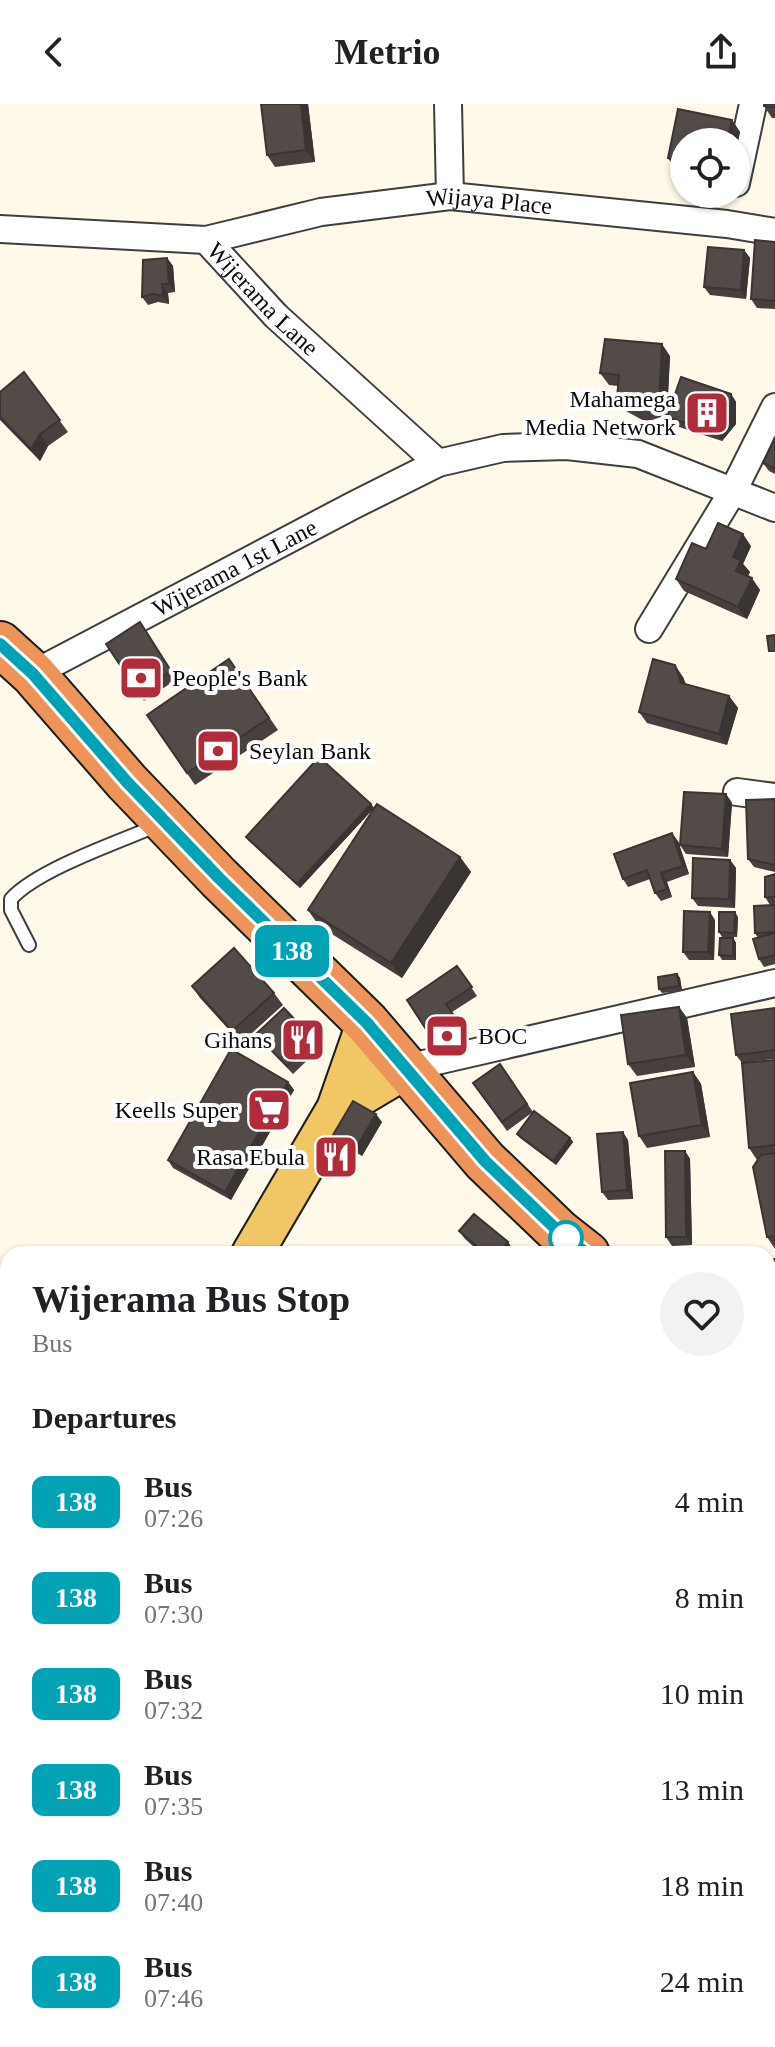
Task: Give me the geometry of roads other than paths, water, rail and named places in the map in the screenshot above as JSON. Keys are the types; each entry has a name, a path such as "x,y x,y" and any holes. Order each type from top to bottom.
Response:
{"highway":[{"path":"0,644 33,674 127,782 219,878 367,1023 485,1161 577,1246"}],"main road":[{"path":"257,1246 337,1109 367,1023"},
{"path":"337,1109 406,1068"}],"street":[{"path":"448,104 450,196"},
{"path":"748,128 753,104"},
{"name":"Wijaya Place","path":"206,240 321,212 450,196 727,224 775,232"},
{"path":"727,224 731,208"},
{"name":"Wijerama Lane","path":"0,229 206,240 276,316 438,463"},
{"path":"649,629 733,491 775,407"},
{"name":"Wijerama 1st Lane","path":"33,674 438,463 503,448 567,446 638,454 775,508"},
{"path":"737,792 775,797"},
{"path":"406,1068 775,983"}],"lane":[{"path":"29,945 11,910 11,899 19,889 77,860 167,822"}],"place":[{"name":"Mahamega Media Network","path":"707,413"},
{"name":"People's Bank","path":"141,678"},
{"name":"Seylan Bank","path":"218,751"},
{"name":"BOC","path":"447,1036"},
{"name":"Gihans","path":"303,1040"},
{"name":"Keells Super","path":"269,1110"},
{"name":"Rasa Ebula","path":"336,1157"}]}
